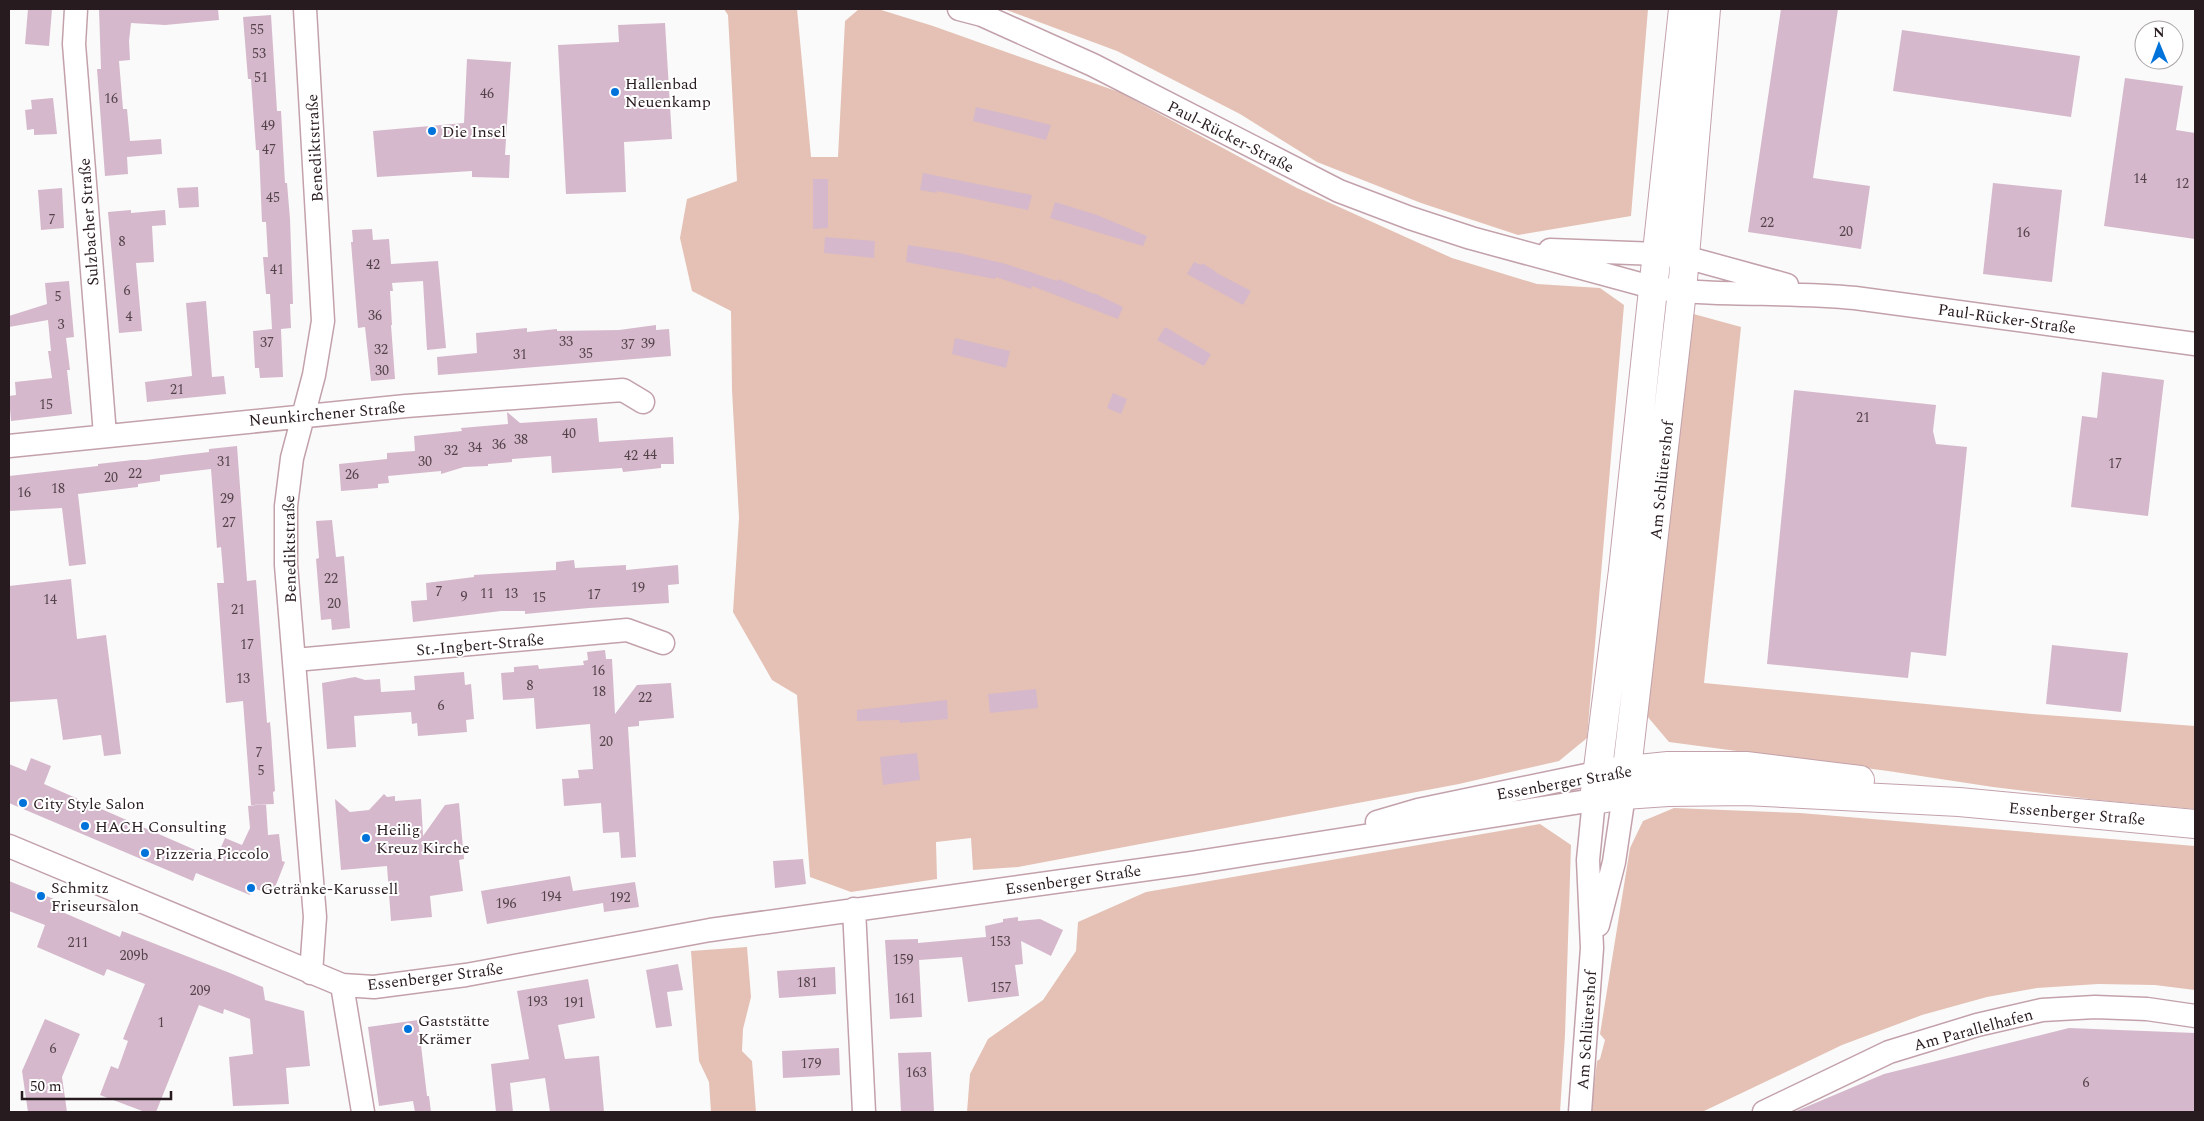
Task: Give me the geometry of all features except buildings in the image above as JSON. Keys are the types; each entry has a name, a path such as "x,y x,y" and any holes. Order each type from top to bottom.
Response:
{"street":[{"name":"Sulzbacher Straße","path":"76,9 74,44 105,435"},
{"name":"Benediktstraße","path":"306,9 323,321 314,375 292,458 286,506 286,565 315,917 311,973"},
{"name":"Paul-Rücker-Straße","path":"959,9 982,15 1092,65 1339,191 1410,218 1471,238 1654,288 1682,291 1819,294 2195,344"},
{"name":"Am Schlütershof","path":"1580,1112 1592,948 1588,860 1596,773 1623,570 1683,9"},
{"name":"Am Schlütershof","path":"1592,948 1614,862 1626,782 1682,291 1706,9"},
{"name":"Paul-Rücker-Straße","path":"1510,248 1658,254 1685,258 1819,294"},
{"name":"Neunkirchener Straße","path":"9,446 304,415 623,390 643,402"},
{"name":"St.-Ingbert-Straße","path":"295,660 627,630 663,643"},
{"name":"Essenberger Straße","path":"1292,847 1418,810 1596,773 1668,792 1745,791 1960,802 2195,824"},
{"name":"Essenberger Straße","path":"9,846 342,985 374,987 466,975 710,930 1192,864 1594,800 1626,782"},
{"path":"854,909 864,1112"},
{"path":"342,985 363,1112"},
{"name":"Am Parallelhafen","path":"1764,1112 1889,1052 1977,1025 2042,1010 2095,1007 2147,1009 2195,1016"}],"shaded area":[{"path":"724,9 797,9 811,157 838,157 845,21 859,9 878,9 933,26 1119,92 1297,188 1452,258 1537,284 1600,288 1624,305 1587,738 1559,761 1459,784 1018,867 973,870 971,838 936,842 937,879 851,892 810,877 797,695 772,680 733,612 739,518 732,390 731,311 692,291 680,238 687,199 737,181 728,15"},
{"path":"1004,9 1648,9 1631,216 1518,235 1421,203 1317,162 1240,114 1117,51"},
{"path":"1690,313 1741,327 1704,683 2032,714 2195,726 2195,809 2098,800 1993,787 1669,742 1647,716"},
{"path":"1674,808 1800,813 2195,846 2195,990 2155,985 2098,984 2037,988 1987,997 1922,1015 1842,1045 1702,1112 1591,1112 1597,1061 1600,1059 1605,1040 1600,1034 1630,848 1643,821"},
{"path":"1540,824 1571,845 1565,1035 1560,1112 967,1112 970,1074 988,1039 1043,1000 1076,951 1078,922 1146,892"},
{"path":"747,947 751,997 743,1029 742,1051 752,1061 756,1112 711,1112 709,1082 699,1061 691,951"}],"place":[{"name":"Hallenbad Neuenkamp","path":"615,92"},
{"name":"Die Insel","path":"432,131"},
{"name":"City Style Salon","path":"23,803"},
{"name":"HACH Consulting","path":"85,826"},
{"name":"Heilig Kreuz Kirche","path":"366,838"},
{"name":"Pizzeria Piccolo","path":"145,853"},
{"name":"Getränke-Karussell","path":"251,888"},
{"name":"Schmitz Friseursalon","path":"41,896"},
{"name":"Gaststätte Krämer","path":"408,1029"}]}
